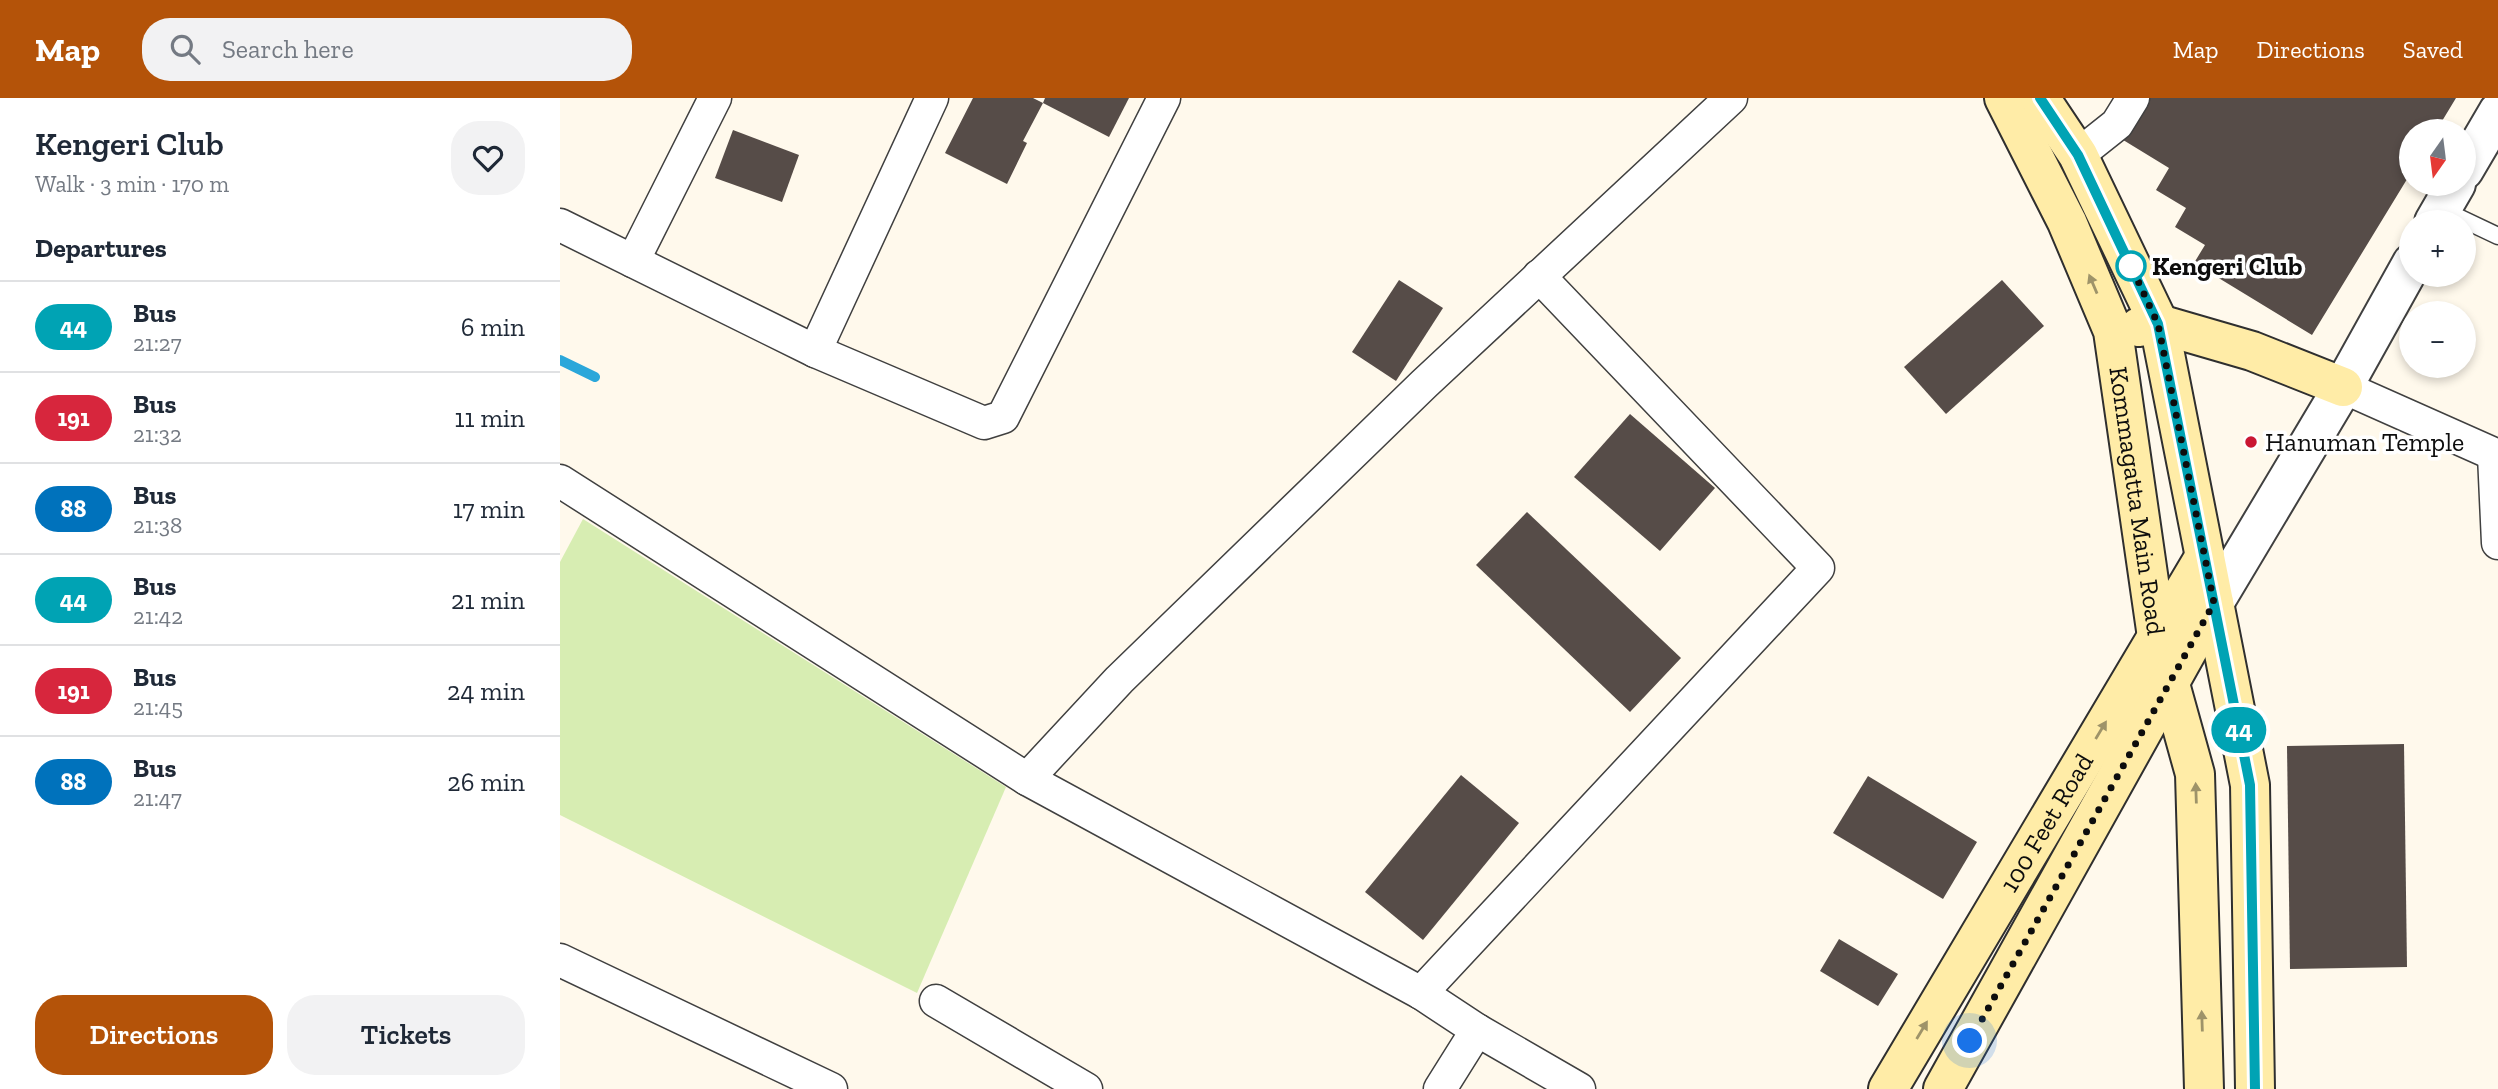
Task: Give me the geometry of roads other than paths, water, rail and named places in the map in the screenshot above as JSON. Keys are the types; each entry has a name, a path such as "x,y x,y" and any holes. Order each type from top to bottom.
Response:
{"main road":[{"name":"Kommagatta Main Road","path":"2004,98 2067,222 2113,331 2157,637 2196,774 2204,1089"},
{"name":"Kommagatta Main Road","path":"2040,98 2078,155 2158,324 2250,785 2255,1089"},
{"path":"2113,331 2158,324 2252,351 2343,387"},
{"name":"100 Feet Road","path":"1888,1089 2205,556"},
{"name":"100 Feet Road","path":"1943,1089 2214,603"}],"street":[{"path":"633,261 715,98"},
{"path":"815,351 932,98"},
{"path":"560,225 815,351 984,423 1003,417 1164,98"},
{"path":"1027,779 1119,680 1539,276 1731,98"},
{"path":"2078,155 2118,124 2133,98"},
{"path":"2476,150 2498,112"},
{"path":"1421,993 1818,568 1539,276"},
{"path":"2214,603 2343,387 2399,286"},
{"path":"2343,387 2496,456 2498,543"},
{"path":"560,481 1027,779 1421,993 1477,1030 1579,1089"},
{"path":"560,960 831,1089"},
{"path":"936,1001 1086,1089"},
{"path":"1440,1089 1477,1030"}],"lane":[{"path":"2444,205 2498,236"}],"waterway":[{"path":"560,360 595,377"}],"place":[{"name":"Kengeri Club","path":"2131,266"},
{"name":"Hanuman Temple","path":"2251,442"}]}
